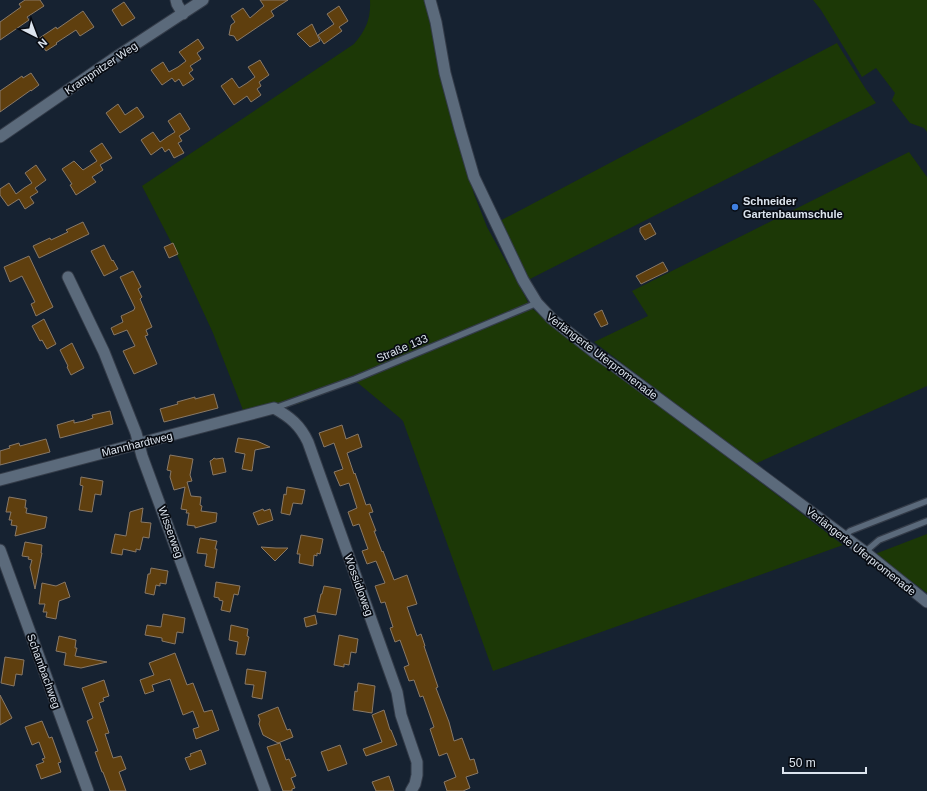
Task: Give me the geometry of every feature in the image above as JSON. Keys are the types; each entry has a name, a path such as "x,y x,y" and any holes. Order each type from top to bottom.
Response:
{"street":[{"path":"176,0 183,14"},
{"name":"Krampnitzer Weg","path":"0,137 113,59 204,0"},
{"name":"Verlängerte Uferpromenade","path":"430,0 436,22 445,73 474,178 523,280 537,303 552,319 594,352 865,552 927,602"},
{"name":"Wisserweg","path":"68,277 104,352 136,433 142,456 265,791"},
{"name":"Mannhardtweg","path":"0,480 274,408"},
{"name":"Wossidloweg","path":"274,408 296,423 304,433 308,442 397,692 401,715 417,762 417,775 415,784 411,791"},
{"name":"Schambachweg","path":"0,550 88,791"}],"lane":[{"name":"Straße 133","path":"274,408 355,378 537,303"},
{"path":"844,537 850,531 927,501"},
{"path":"865,552 879,540 927,521"}],"green space":[{"path":"370,0 424,0 428,12 441,76 474,194 487,227 530,307 843,545 493,671 403,421 358,383 353,381 298,404 243,410 213,333 171,242 142,186 354,44 365,29 369,19"},
{"path":"813,0 927,0 927,132 924,128 910,123 892,100 895,93 876,68 862,77 821,10"},
{"path":"837,43 876,103 528,280 496,223"},
{"path":"909,152 927,177 927,386 755,464 594,342 648,316 632,291"},
{"path":"927,534 927,593 875,554"}],"building":[{"path":"25,0 40,0 44,6 27,17 29,20 0,40 0,22 21,7 19,4"},
{"path":"260,0 288,0 271,11 274,16 237,41 234,36 229,35 231,25 235,22 231,16 243,8 250,18 264,6"},
{"path":"124,2 135,18 122,26 112,10"},
{"path":"339,6 348,21 339,27 342,31 324,44 318,35 334,24 327,14"},
{"path":"83,11 94,27 80,36 76,30 46,51 38,39 56,27 57,29"},
{"path":"312,24 320,41 310,47 297,34"},
{"path":"198,39 204,48 197,53 201,59 190,66 193,70 189,73 194,79 183,86 179,79 175,82 172,78 162,85 151,70 163,62 169,72 178,67 186,61 179,52"},
{"path":"260,60 269,75 259,82 261,86 257,89 261,95 251,102 247,96 234,105 221,86 232,78 239,88 247,83 255,77 248,67"},
{"path":"31,73 39,85 0,112 0,91 22,76 23,78"},
{"path":"118,104 125,115 137,107 144,117 120,133 106,113"},
{"path":"180,113 190,129 179,136 182,141 178,143 184,153 174,158 169,149 165,152 162,147 151,155 141,140 153,132 160,142 175,132 168,121"},
{"path":"102,143 112,158 100,165 103,170 92,177 96,182 76,195 70,185 72,184 62,169 74,161 83,170 97,161 90,151"},
{"path":"36,165 46,180 35,188 38,192 30,197 34,203 25,209 19,199 8,206 0,195 0,189 9,183 16,194 32,183 25,173"},
{"path":"83,222 89,234 39,258 33,246 68,232 66,230"},
{"path":"650,223 656,234 645,240 640,232 640,228"},
{"path":"173,243 178,254 169,258 164,247"},
{"path":"104,245 118,269 104,276 91,251"},
{"path":"29,256 53,307 36,316 31,304 35,302 22,276 10,282 4,267"},
{"path":"663,262 668,271 641,284 636,276"},
{"path":"133,271 141,287 138,289 142,297 140,299 152,327 146,330 148,335 145,336 157,364 134,374 123,351 135,346 127,330 114,335 111,328 123,322 121,316 134,310 135,308 120,277"},
{"path":"602,310 608,324 601,327 594,314"},
{"path":"44,319 56,344 47,349 42,340 40,341 32,326"},
{"path":"72,343 84,368 71,375 60,350"},
{"path":"214,394 218,408 164,422 160,409 195,397 195,399"},
{"path":"110,411 113,424 60,438 57,425 74,420 74,423 84,421 93,418 92,415"},
{"path":"342,425 346,439 358,434 362,447 347,453 366,505 370,504 373,512 369,513 376,531 374,531 394,580 407,575 417,604 407,607 417,636 421,634 438,687 436,688 449,722 454,741 462,738 470,760 474,759 478,773 466,777 470,788 463,791 447,791 444,782 456,777 447,753 439,756 430,729 434,727 423,696 420,697 414,680 409,681 404,667 409,665 400,640 395,642 390,628 393,627 385,602 381,603 375,586 385,583 376,561 367,564 362,551 368,549 359,524 353,526 348,512 357,508 349,483 340,486 334,472 343,469 334,443 324,447 319,433"},
{"path":"238,438 257,441 270,447 255,450 252,471 242,469 245,454 235,452"},
{"path":"46,439 50,452 0,465 0,451 19,443 20,446"},
{"path":"170,455 193,459 190,475 192,481 187,482 191,496 201,497 201,511 217,513 216,522 195,528 195,526 187,525 189,513 186,513 187,510 181,509 185,487 174,490 170,477 171,471 167,470"},
{"path":"214,458 223,458 226,472 213,475 210,461"},
{"path":"81,477 103,481 101,495 95,494 92,512 79,510 83,486 80,485"},
{"path":"287,487 305,490 302,504 293,503 290,515 281,513 284,494 286,495"},
{"path":"9,497 26,500 26,513 47,517 45,528 15,536 17,526 11,525 12,520 9,520 11,512 6,512"},
{"path":"143,508 141,522 151,523 149,538 143,537 140,550 136,549 136,552 123,549 122,555 111,553 115,534 126,536 130,512"},
{"path":"263,509 264,511 270,509 273,520 258,525 253,513"},
{"path":"301,535 323,539 320,554 317,553 317,556 314,555 313,566 299,563 300,554 297,554"},
{"path":"200,538 217,541 214,568 205,566 207,554 197,553"},
{"path":"25,542 42,545 42,553 35,589 30,567 32,560 28,559 29,557 22,556"},
{"path":"261,547 276,548 288,548 275,561"},
{"path":"151,568 168,571 166,584 160,583 160,586 156,585 154,595 145,593 148,574 150,574"},
{"path":"65,582 70,597 59,601 56,619 46,617 47,612 43,612 45,604 39,604 42,583 56,586"},
{"path":"216,582 240,586 238,595 234,594 230,612 221,610 223,601 214,597"},
{"path":"324,586 341,589 336,615 317,612"},
{"path":"163,614 185,618 183,633 177,632 175,644 162,641 162,638 145,635 147,625 161,627"},
{"path":"315,615 317,624 306,627 304,618"},
{"path":"231,625 248,629 247,636 249,637 245,655 236,654 238,642 229,640"},
{"path":"339,635 358,639 356,653 351,652 349,665 344,664 344,667 334,665"},
{"path":"59,636 76,640 75,648 77,648 75,656 107,662 81,668 64,665 66,653 56,651"},
{"path":"175,653 187,685 193,683 204,712 212,710 219,730 196,739 193,729 199,727 193,711 183,715 170,679 152,685 154,691 145,694 140,680 154,675 149,663"},
{"path":"5,657 24,660 22,675 16,674 14,686 1,683"},
{"path":"247,669 266,672 262,699 252,697 254,685 245,684"},
{"path":"104,680 109,696 103,698 104,701 99,703 109,733 105,734 113,758 121,756 126,769 119,772 126,791 110,791 95,752 98,751 87,721 93,718 82,688"},
{"path":"358,683 375,686 372,713 353,710 355,691 357,692"},
{"path":"0,695 12,718 0,725"},
{"path":"278,707 287,730 290,729 293,737 278,743 263,735 259,724 260,720 258,715"},
{"path":"384,710 390,730 397,745 366,756 363,749 382,742 372,715"},
{"path":"42,721 49,738 52,737 61,762 58,763 61,772 41,779 36,765 44,762 42,759 45,758 39,742 32,745 25,727"},
{"path":"280,743 286,760 289,759 296,776 291,778 295,788 292,789 292,791 283,791 267,747"},
{"path":"340,745 347,764 328,771 321,752"},
{"path":"201,750 206,764 190,770 185,758 191,756 190,754"},
{"path":"389,776 394,791 376,791 372,782"}],"place":[{"name":"Schneider Gartenbaumschule","path":"735,207"}]}
